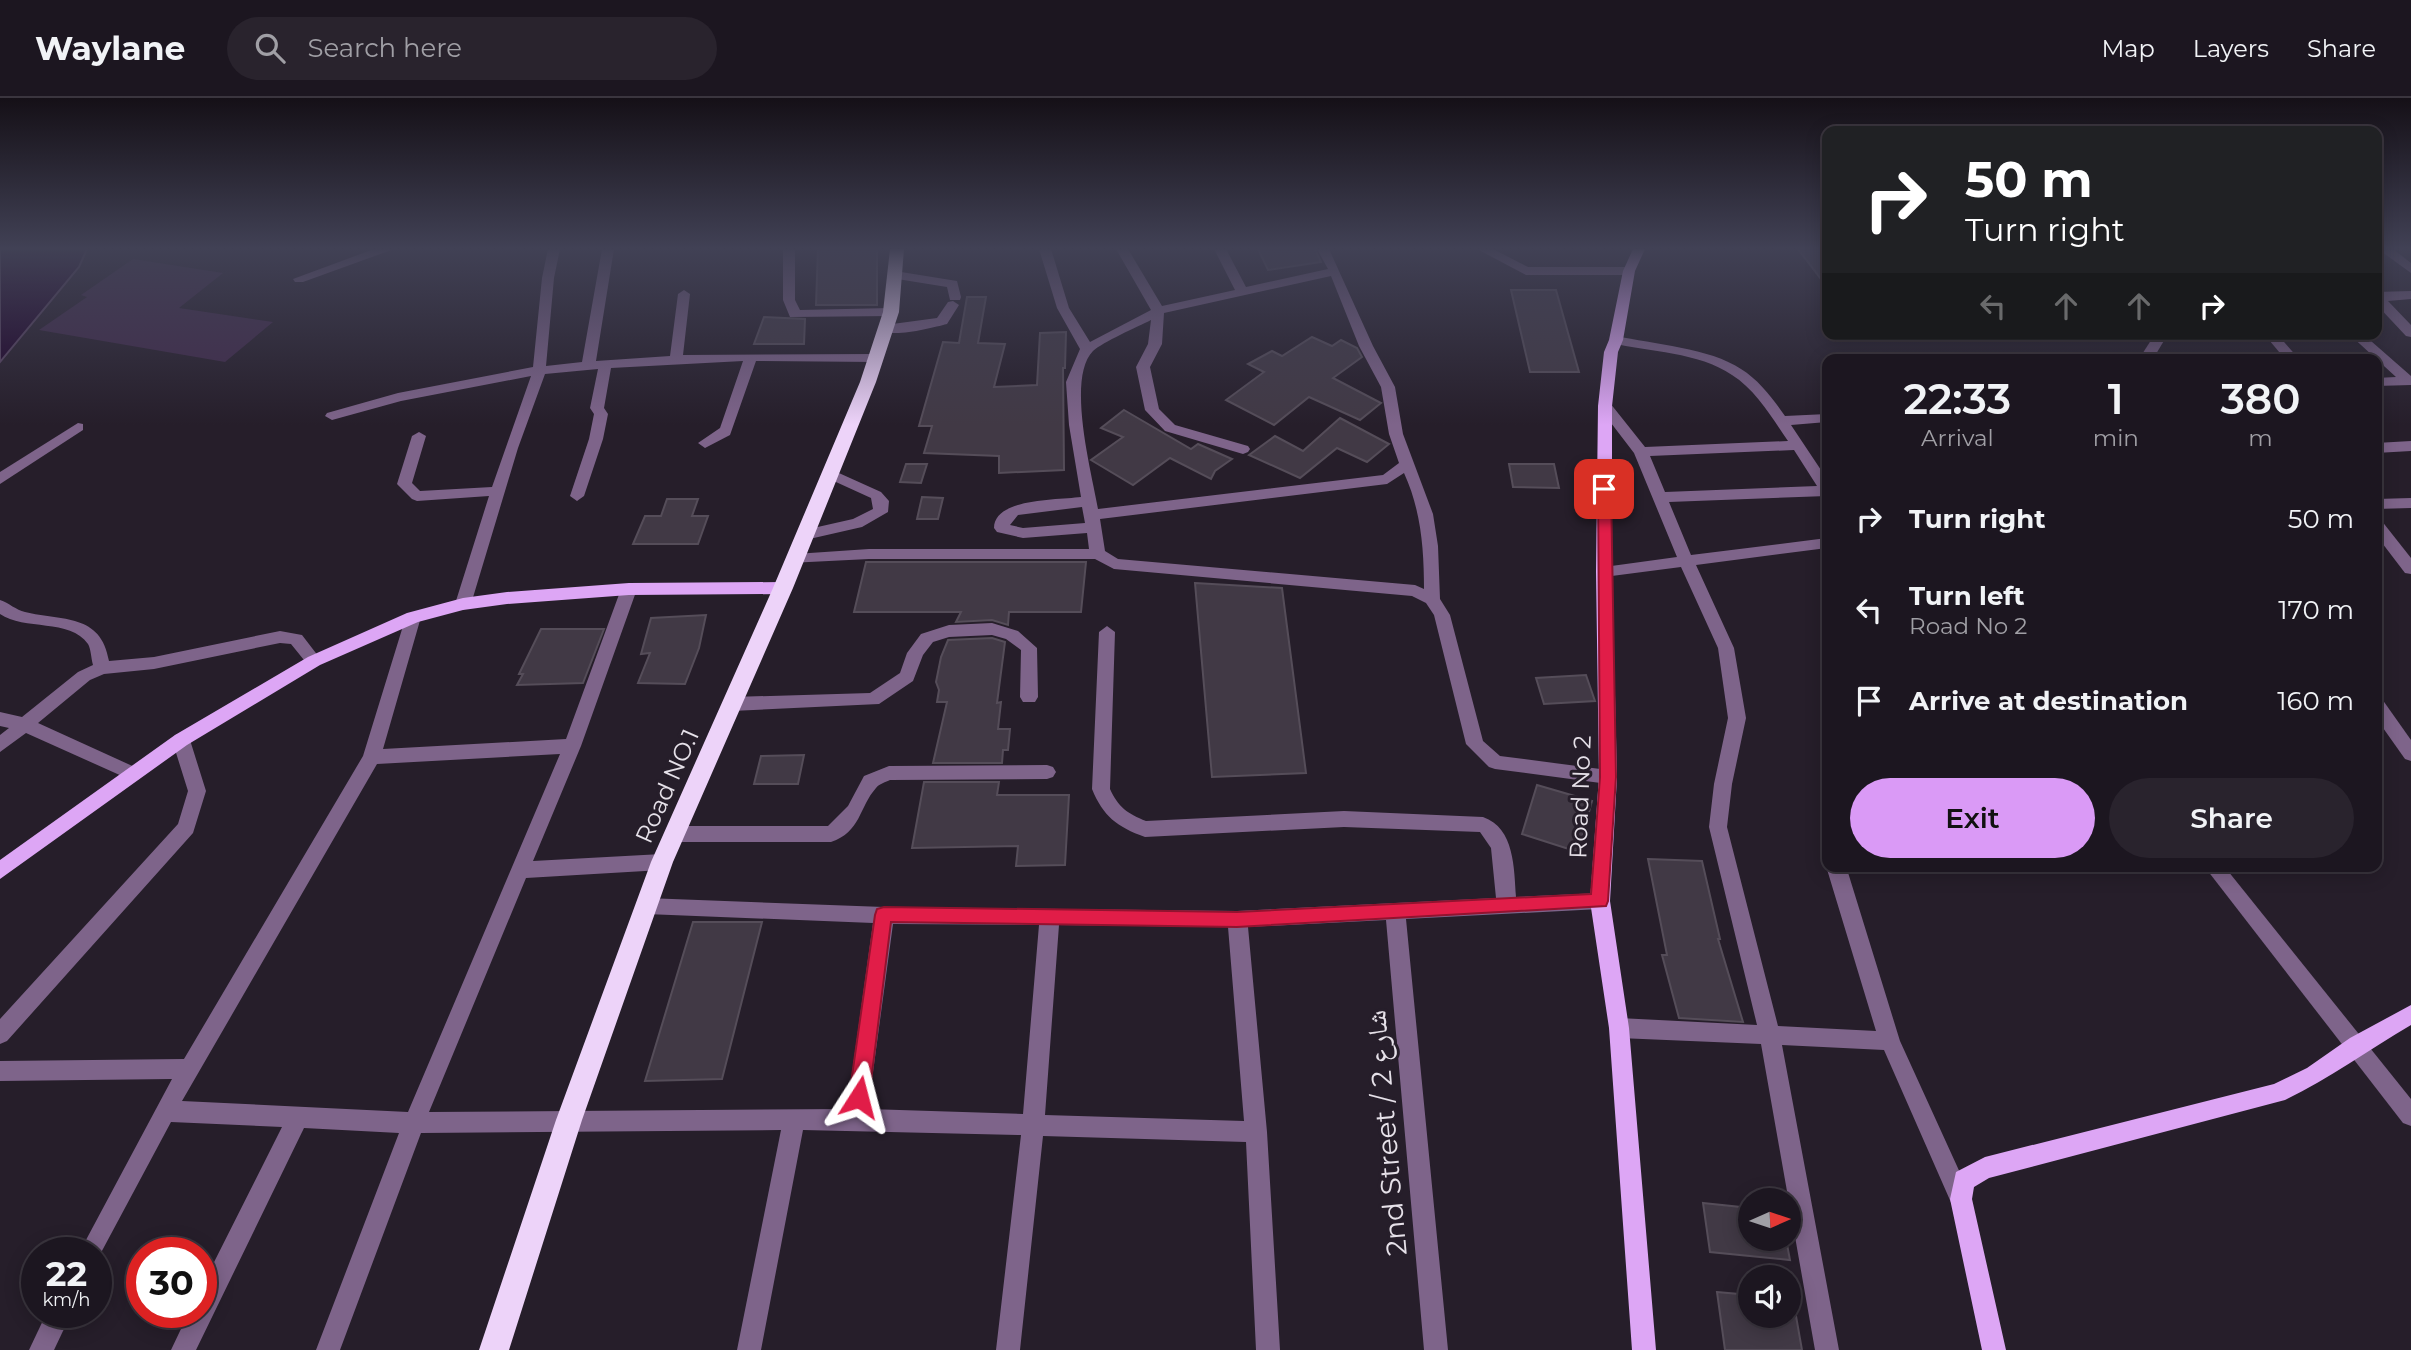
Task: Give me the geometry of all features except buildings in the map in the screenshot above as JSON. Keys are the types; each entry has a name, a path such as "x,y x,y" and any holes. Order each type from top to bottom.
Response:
{"highway":[{"name":"Road NO.1","path":"494,1350 569,1120 662,862 805,535 876,358 890,307"}],"main road":[{"name":"Road No 2","path":"1622,307 1611,352 1605,406 1604,572 1608,777 1600,901 1619,1028 1644,1350"},
{"path":"0,871 181,740 314,661 413,617 463,604 629,589 783,588"},
{"path":"1994,1350 1961,1199 1964,1180 1985,1168 2277,1093 2315,1075 2357,1045 2411,1014"}],"street":[{"path":"463,604 538,372 545,307"},
{"path":"588,366 598,307"},
{"path":"676,360 682,307"},
{"path":"793,307 796,314 888,320 923,326 942,321 950,307"},
{"path":"1063,307 1087,349"},
{"path":"1156,307 1158,311 1155,344 1143,367 1152,410 1170,428 1243,449"},
{"path":"1098,554 1076,425 1073,382 1087,349 1158,311 1174,307"},
{"path":"1350,307 1366,346 1388,387 1396,433 1419,487 1432,536 1432,599 1442,615 1475,744 1495,762 1608,777"},
{"path":"2388,307 2411,333"},
{"path":"1616,340 1716,362 1736,371 1781,421 1822,483"},
{"path":"2275,340 2288,354"},
{"path":"2362,340 2378,354"},
{"path":"332,416 394,399 538,372 588,366 751,357 876,358"},
{"path":"705,443 723,435 727,428 751,357"},
{"path":"2382,357 2410,381"},
{"path":"577,496 596,439 601,414 597,408 606,365"},
{"path":"2382,382 2410,381"},
{"path":"1605,406 1641,452 1726,648 1737,718 1723,784 1718,827 1770,1035 1827,1350"},
{"path":"1781,421 1822,418"},
{"path":"0,479 78,427"},
{"path":"419,436 404,484 417,496 498,491"},
{"path":"1641,452 1796,444"},
{"path":"2382,448 2411,446"},
{"path":"1091,514 1014,510 1002,520 1002,528 1023,533 1091,514 1387,479 1407,464"},
{"path":"805,535 857,523 880,512 881,501 876,495 830,474"},
{"path":"1659,497 1822,491"},
{"path":"2382,503 2411,503"},
{"path":"2382,532 2411,569"},
{"path":"1604,572 1822,543"},
{"path":"795,559 869,554 1098,554 1114,564 1415,591 1432,599"},
{"path":"328,1350 414,1123 572,746 629,589"},
{"path":"0,606 9,615 62,623 93,639 99,649 102,668"},
{"path":"99,1237 164,1111 372,757 413,617"},
{"path":"732,704 873,699 907,677 915,653 927,638 949,631 992,629 1012,635 1029,648 1030,697"},
{"path":"1107,632 1101,789 1108,809 1125,821 1145,829 1344,819 1483,825 1490,827 1499,837 1507,907"},
{"path":"0,745 84,676 102,668 154,663 280,637 296,639 314,661"},
{"path":"2382,713 2411,754"},
{"path":"0,719 25,725 133,774"},
{"path":"0,1034 186,828 197,791 181,740"},
{"path":"372,757 572,746"},
{"path":"674,834 831,834 844,827 852,817 870,781 889,773 1046,772"},
{"path":"519,870 662,862"},
{"path":"1838,872 1890,1041 1961,1199"},
{"path":"2218,872 2411,1116"},
{"path":"646,906 884,915 1237,919 1600,901"},
{"name":"2nd Street / شارع 2","path":"1395,910 1436,1350"},
{"path":"856,1119 884,915"},
{"path":"1008,1350 1050,917"},
{"path":"1237,919 1256,1132 1268,1350"},
{"path":"1619,1028 1890,1041"},
{"path":"0,1071 191,1069"},
{"path":"164,1111 414,1123 856,1119 1256,1132"},
{"path":"183,1350 296,1119"},
{"path":"749,1350 794,1121"},
{"path":"40,1350 52,1328"}],"shaded area":[{"path":"0,307 45,307 0,362"},
{"path":"72,307 180,307 273,322 225,362 39,330"}],"route":[{"path":"859,1097 884,915 1237,919 1600,901 1608,777 1604,489"}]}
